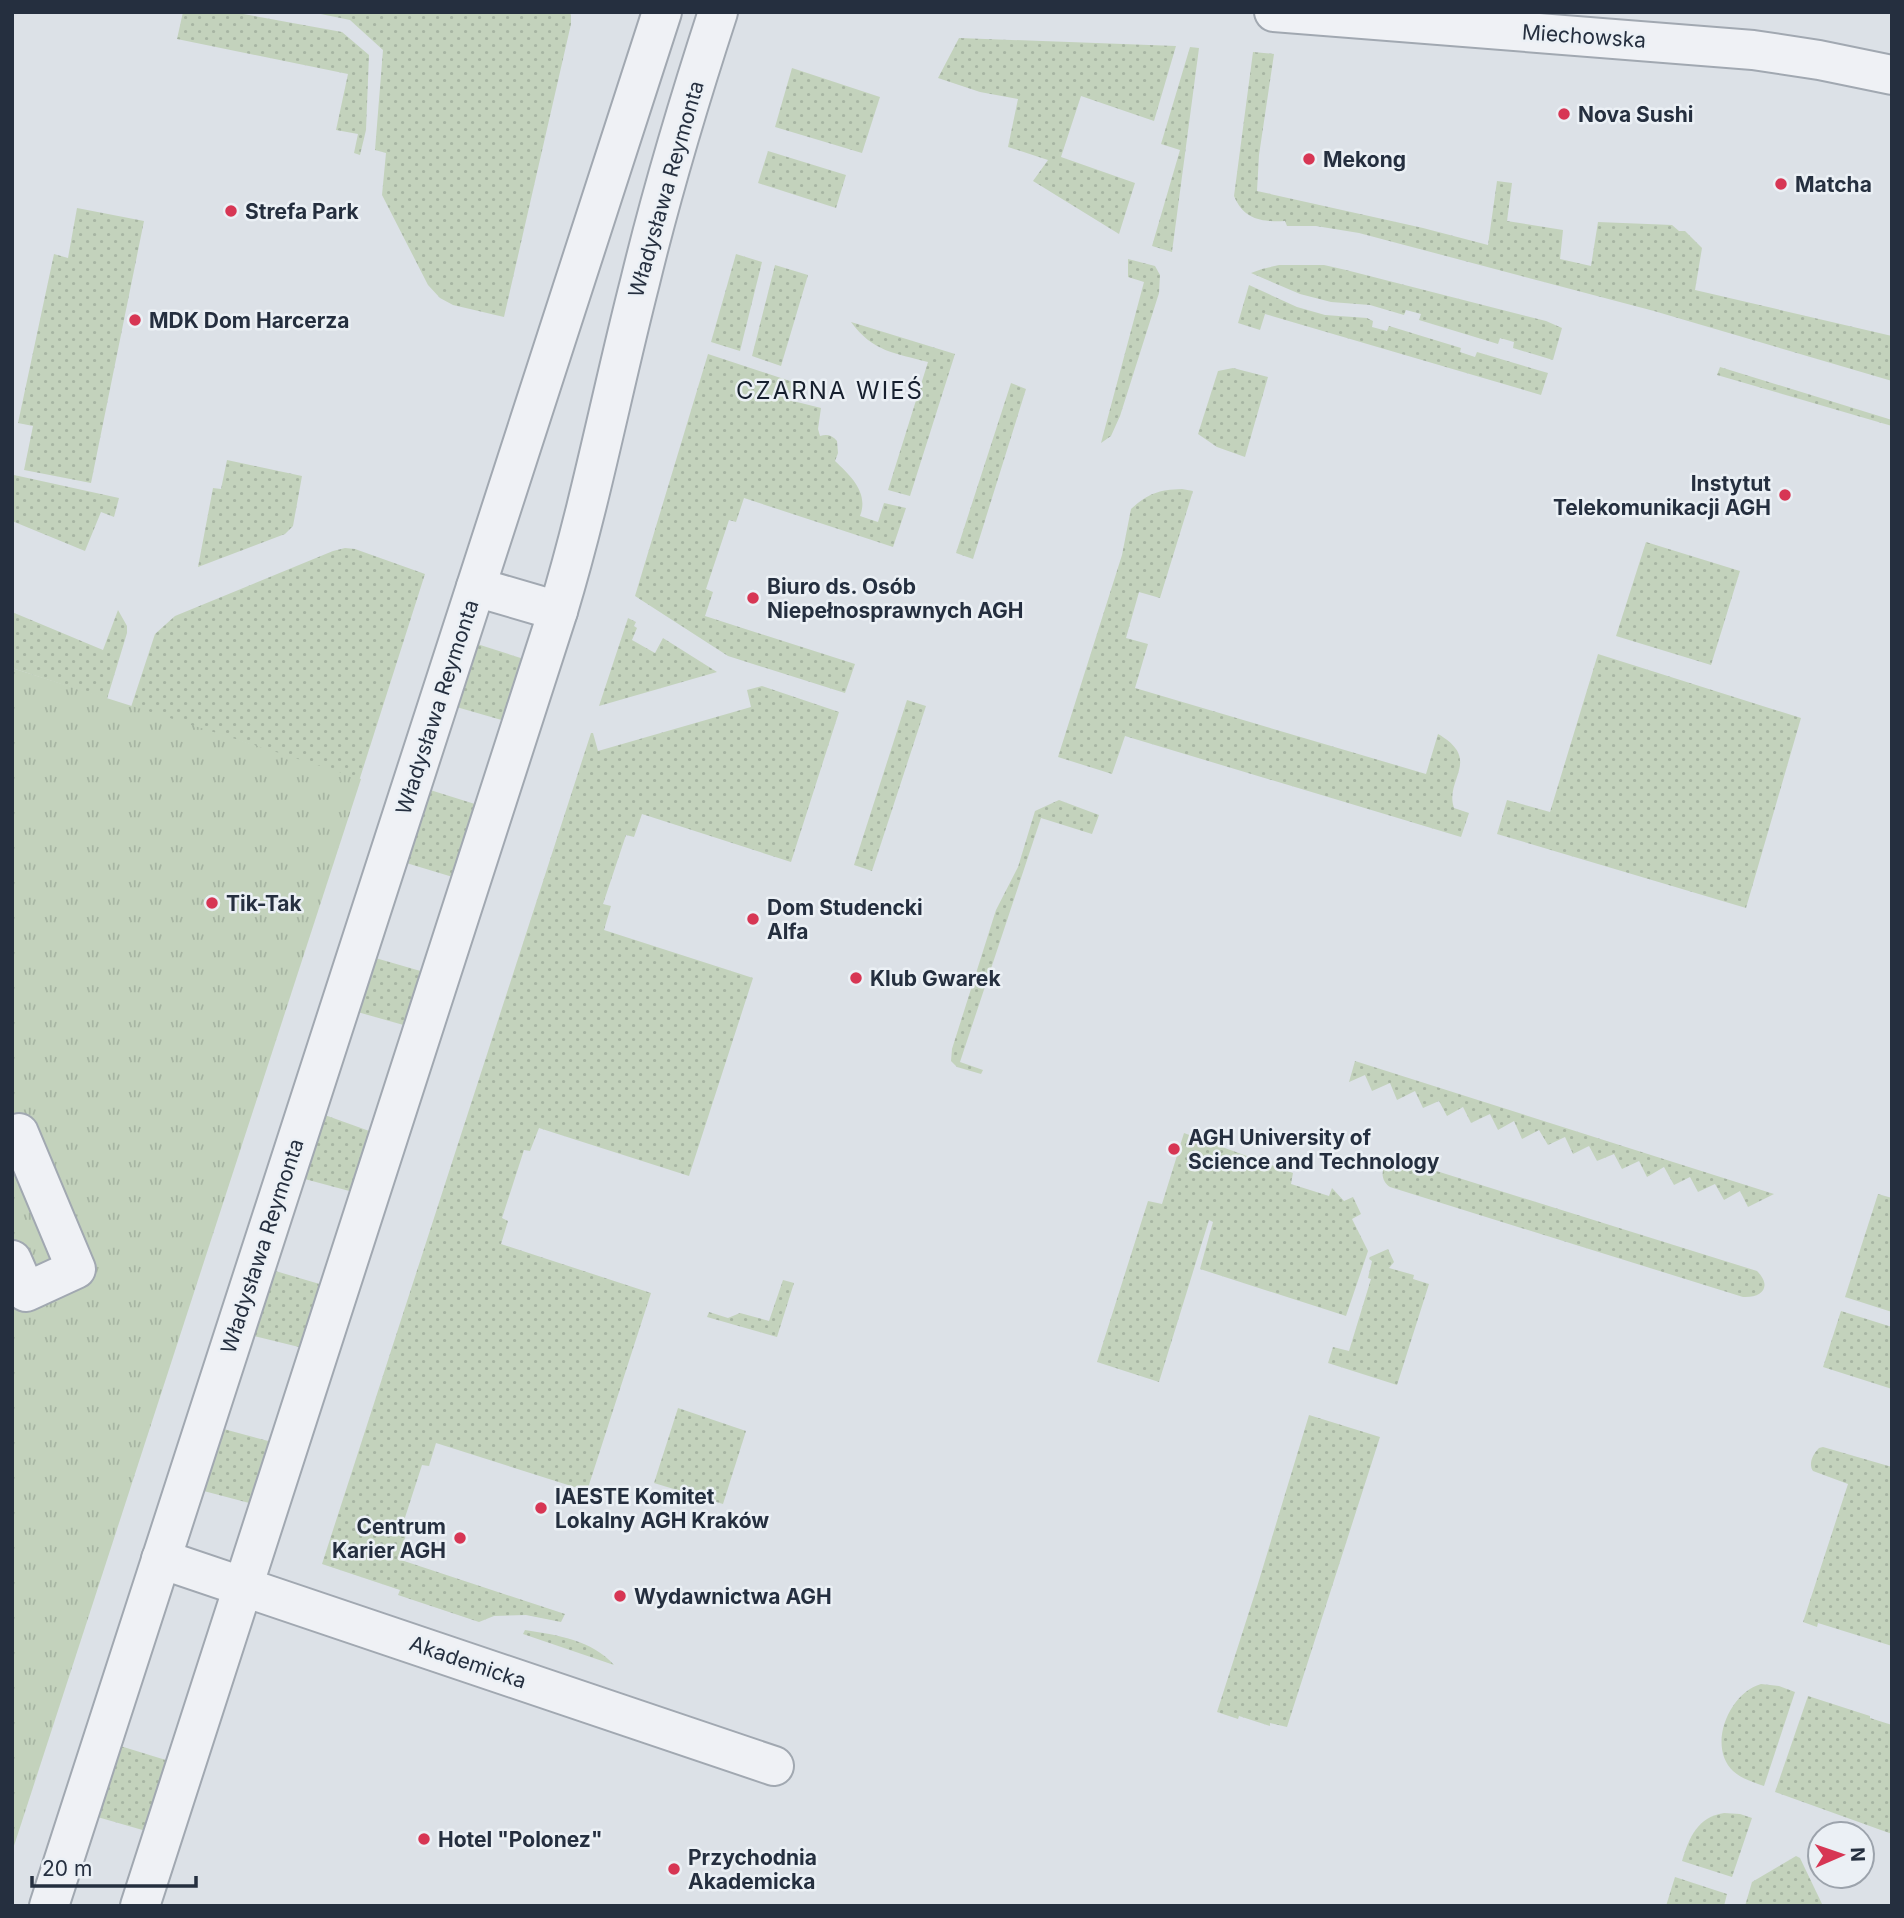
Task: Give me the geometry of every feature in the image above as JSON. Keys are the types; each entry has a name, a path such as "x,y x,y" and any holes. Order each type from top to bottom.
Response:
{"street":[{"name":"Władysława Reymonta","path":"48,1906 662,12"},
{"name":"Władysława Reymonta","path":"140,1906 558,611 578,542 652,234 718,12"},
{"name":"Miechowska","path":"1274,12 1753,50 1892,75"},
{"name":"Władysława Reymonta","path":"476,587 558,611"},
{"path":"12,1137 19,1133 76,1269 26,1292 12,1260"},
{"name":"Akademicka","path":"161,1559 774,1766"}],"green space":[{"path":"183,12 232,12 342,32 369,55 366,130 360,155 354,153 358,134 336,130 348,74 177,39"},
{"path":"311,12 569,12 571,15 504,317 453,305 440,298 428,285 382,195 386,153 375,150 383,50 350,20"},
{"path":"959,38 1176,46 1154,121 1081,96 1061,157 1135,183 1119,234 1033,181 1048,160 1008,147 1018,99 980,92 938,78"},
{"path":"1190,47 1199,48 1172,252 1152,246 1180,150 1161,144"},
{"path":"1253,52 1274,54 1259,155 1257,191 1488,245 1497,181 1512,183 1507,221 1563,230 1560,259 1591,266 1598,222 1672,225 1679,231 1685,231 1702,248 1695,290 1892,336 1892,381 1654,311 1359,233 1316,226 1287,226 1285,221 1261,220 1248,215 1234,196"},
{"path":"792,68 880,97 862,153 775,127"},
{"path":"768,151 846,175 836,208 758,183"},
{"path":"77,208 144,221 91,483 24,470 33,426 18,423 54,254 68,258"},
{"path":"736,254 762,262 740,351 711,342"},
{"path":"1128,259 1155,266 1160,275 1159,293 1120,416 1111,436 1101,443 1144,282 1128,277"},
{"path":"775,265 808,275 781,366 752,356"},
{"path":"1279,265 1324,265 1546,321 1562,328 1553,360 1513,348 1514,342 1500,338 1498,344 1419,320 1421,314 1406,310 1404,315 1370,305 1331,302 1300,294 1251,273"},
{"path":"1249,285 1297,307 1325,315 1367,318 1373,321 1372,327 1387,331 1389,326 1461,348 1460,352 1475,357 1477,352 1548,373 1541,395 1265,314 1260,330 1238,323"},
{"path":"851,322 955,354 910,496 888,490 928,362 885,350 868,340"},
{"path":"708,354 805,386 785,395 785,399 821,408 818,429 820,436 833,437 837,441 838,453 835,461 860,492 860,516 878,522 884,503 906,508 893,547 744,498 736,522 729,520 706,589 713,592 705,616 855,664 845,693 728,656 635,596"},
{"path":"1720,367 1892,420 1892,426 1717,375"},
{"path":"1233,368 1268,377 1245,457 1217,447 1198,434 1218,371"},
{"path":"1011,383 1026,389 973,559 956,553"},
{"path":"227,460 302,476 293,526 285,534 198,567 213,488 221,489"},
{"path":"14,475 119,498 114,517 101,512 85,551 12,521"},
{"path":"1182,489 1193,491 1160,598 1139,592 1126,638 1148,644 1135,688 1426,774 1438,734 1458,752 1459,770 1452,798 1454,808 1469,813 1461,837 1125,736 1112,774 1058,757 1122,555 1131,509 1154,493"},
{"path":"1646,542 1740,571 1711,665 1616,636"},
{"path":"345,548 355,549 425,574 330,872 256,746 131,707 155,634 175,616"},
{"path":"118,610 127,626 127,633 107,699 12,668 12,612 103,650"},
{"path":"628,618 636,622 634,626 637,628 632,640 655,653 663,638 717,672 599,706"},
{"path":"474,643 527,660 505,721 453,706"},
{"path":"1598,654 1801,718 1746,908 1497,834 1507,800 1550,812"},
{"path":"12,668 361,779 12,1852"},
{"path":"762,686 839,712 791,862 642,814 634,837 626,835 603,904 611,906 604,930 753,978 689,1176 539,1128 530,1151 524,1150 502,1218 508,1221 501,1244 651,1293 587,1491 436,1443 429,1466 422,1465 400,1533 406,1535 398,1559 565,1614 561,1622 526,1615 494,1616 479,1622 398,1595 400,1590 322,1564 591,733 598,751 751,707 747,690"},
{"path":"907,700 926,706 872,871 854,865"},
{"path":"427,789 478,805 456,878 403,862"},
{"path":"1059,800 1099,815 1092,834 1041,818 960,1062 983,1070 981,1074 957,1067 951,1061 952,1049 996,910 1018,867 1035,811"},
{"path":"372,957 424,972 407,1026 354,1011"},
{"path":"1355,1061 1774,1194 1748,1207 1740,1191 1724,1200 1715,1184 1698,1192 1690,1177 1674,1185 1664,1167 1647,1177 1639,1161 1622,1169 1614,1154 1597,1161 1589,1146 1573,1154 1565,1137 1548,1145 1539,1130 1522,1139 1514,1121 1498,1130 1490,1114 1471,1123 1463,1107 1447,1116 1439,1101 1423,1108 1415,1091 1397,1100 1390,1083 1372,1091 1365,1075 1349,1082"},
{"path":"322,1114 372,1132 353,1192 301,1178"},
{"path":"1184,1133 1293,1173 1291,1184 1329,1196 1332,1188 1344,1201 1353,1197 1361,1214 1352,1219 1368,1251 1346,1316 1200,1269 1213,1222 1209,1220 1159,1382 1097,1362 1148,1201 1162,1204"},
{"path":"1398,1159 1757,1271 1764,1282 1763,1290 1756,1295 1743,1297 1390,1187 1384,1179 1383,1170 1388,1163"},
{"path":"1878,1194 1892,1198 1892,1312 1845,1297"},
{"path":"1388,1249 1394,1262 1389,1268 1414,1275 1413,1279 1429,1284 1397,1385 1328,1363 1333,1347 1349,1351 1371,1279 1368,1278 1372,1261 1369,1259"},
{"path":"272,1270 323,1285 303,1348 250,1335"},
{"path":"783,1280 794,1283 777,1337 707,1317 709,1312 728,1318 740,1313 769,1321"},
{"path":"1841,1311 1892,1327 1892,1389 1823,1367"},
{"path":"678,1408 746,1431 723,1504 654,1483"},
{"path":"1309,1415 1380,1437 1287,1727 1270,1723 1270,1726 1217,1712"},
{"path":"220,1428 272,1442 253,1504 200,1490"},
{"path":"1823,1447 1892,1467 1892,1646 1818,1623 1817,1627 1803,1622 1848,1484 1813,1471 1813,1456"},
{"path":"525,1630 585,1644 614,1665 523,1634"},
{"path":"1761,1684 1779,1686 1795,1692 1764,1786 1733,1771 1725,1760 1722,1748 1725,1722 1731,1709 1739,1698"},
{"path":"1808,1696 1892,1725 1892,1834 1876,1828 1876,1820 1853,1820 1775,1792"},
{"path":"117,1745 169,1761 146,1831 94,1816"},
{"path":"1724,1813 1752,1818 1732,1877 1682,1861 1696,1829 1707,1819"},
{"path":"1796,1856 1800,1858 1806,1871 1806,1890 1815,1890 1823,1906 1745,1906 1752,1882"},
{"path":"1675,1877 1727,1894 1724,1906 1666,1906"}],"place":[{"name":"Nova Sushi","path":"1564,114"},
{"name":"Mekong","path":"1309,159"},
{"name":"Matcha","path":"1781,184"},
{"name":"Strefa Park","path":"231,211"},
{"name":"MDK Dom Harcerza","path":"135,320"},
{"name":"Instytut Telekomunikacji AGH","path":"1785,495"},
{"name":"Biuro ds. Osób Niepełnosprawnych AGH","path":"753,598"},
{"name":"Tik-Tak","path":"212,903"},
{"name":"Dom Studencki Alfa","path":"753,919"},
{"name":"Klub Gwarek","path":"856,978"},
{"name":"AGH University of Science and Technology","path":"1174,1149"},
{"name":"IAESTE Komitet Lokalny AGH Kraków","path":"541,1508"},
{"name":"Centrum Karier AGH","path":"460,1538"},
{"name":"Wydawnictwa AGH","path":"620,1596"},
{"name":"Hotel \"Polonez\"","path":"424,1839"},
{"name":"Przychodnia Akademicka","path":"674,1869"}],"district":[{"name":"CZARNA WIEŚ","path":"830,390"}]}
